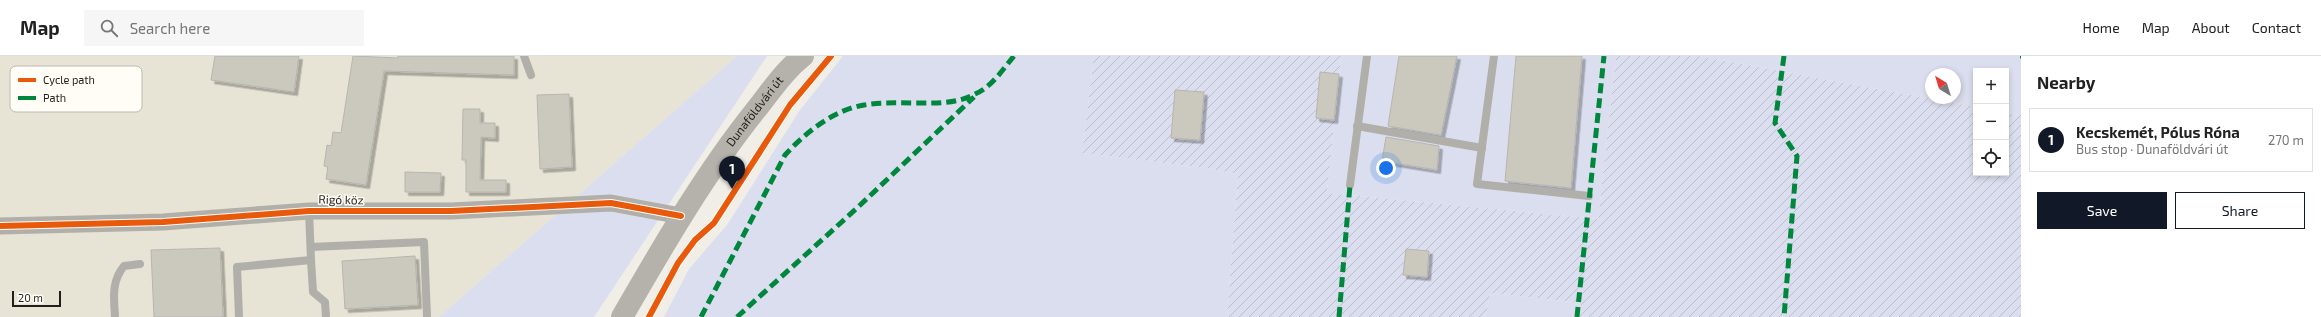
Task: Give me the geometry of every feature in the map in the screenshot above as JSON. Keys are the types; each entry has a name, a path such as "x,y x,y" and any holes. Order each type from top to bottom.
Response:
{"main road":[{"name":"Dunaföldvári út","path":"622,317 681,216 738,133 793,60"}],"street":[{"name":"Rigó köz","path":"0,226 163,222 309,211 451,211 612,204 681,216"}],"lane":[{"path":"524,56 525,64 531,75"},
{"path":"1350,185 1366,56"},
{"path":"1494,56 1477,184 1589,196"},
{"path":"1357,126 1482,148"},
{"path":"309,211 313,292 325,302 326,317"},
{"path":"310,247 424,242 427,317"},
{"path":"239,317 236,267 311,260"},
{"path":"115,317 113,289 116,276 124,266 140,264"}],"shaded area":[{"path":"0,56 737,56 439,317 0,317"},
{"path":"737,56 767,56 594,317 439,317"},
{"path":"843,56 1094,56 1082,153 1206,168 1238,174 1227,317 664,317 689,269 727,225 800,110"},
{"path":"1094,56 1341,56 1327,193 1598,219 1616,56 1698,56 1925,98 1925,104 1960,104 1973,106 1973,176 2009,176 2009,113 2021,115 2021,317 1580,317 1581,303 1490,293 1486,317 1227,317 1238,174 1206,168 1082,153"},
{"path":"1341,56 1616,56 1598,219 1327,193"},
{"path":"1698,56 2021,56 2021,115 2009,113 2009,68 1973,68 1973,106 1960,104 1961,104 1961,68 1925,68 1925,98"},
{"path":"1490,293 1581,303 1580,317 1486,317"}],"building":[{"path":"215,56 299,56 294,92 211,80"},
{"path":"353,56 398,58 398,56 514,56 514,75 384,71 366,185 326,179 328,167 324,166 327,145 331,146 333,132 341,133"},
{"path":"1399,56 1457,56 1441,135 1388,126"},
{"path":"1516,56 1582,56 1571,188 1505,181"},
{"path":"1320,72 1339,74 1334,120 1316,118"},
{"path":"1175,90 1204,92 1200,140 1171,138"},
{"path":"569,94 572,167 540,169 537,95"},
{"path":"463,109 480,109 480,123 495,123 495,138 481,137 480,180 506,180 506,192 466,192 466,160 462,160"},
{"path":"1386,137 1439,146 1437,170 1382,161"},
{"path":"405,172 441,173 440,192 405,192"},
{"path":"220,248 223,317 154,317 151,250"},
{"path":"1406,249 1429,251 1427,277 1403,275"},
{"path":"415,256 418,305 345,309 342,261"}],"marked path":[{"path":"701,317 785,155 801,139 831,117 841,112 864,105 883,103 931,103 961,100 987,87 1014,56"},
{"path":"1577,317 1604,56"},
{"path":"1784,56 1775,123 1797,156 1784,317"},
{"path":"737,317 856,209 974,97"},
{"path":"1339,317 1350,185"}],"cycle path":[{"path":"649,317 678,263 695,240 714,223 790,105 831,56"},
{"path":"0,226 163,222 309,211 451,211 611,203 681,216"}],"place":[{"name":"Kecskemét, Pólus Róna","path":"732,189"}]}
